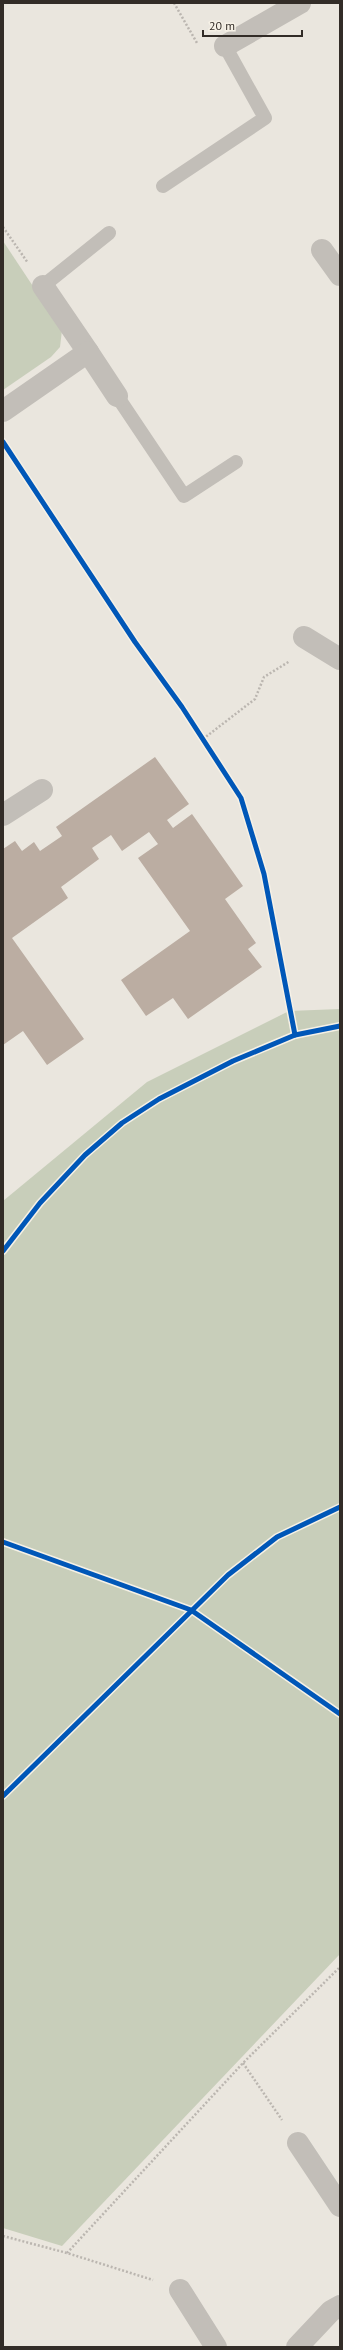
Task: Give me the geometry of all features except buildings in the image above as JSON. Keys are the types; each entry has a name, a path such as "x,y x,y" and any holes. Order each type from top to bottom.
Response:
{"street":[{"path":"225,46 300,3"},
{"path":"322,250 340,275"},
{"path":"43,286 117,396"},
{"path":"3,411 88,352"},
{"path":"304,637 340,659"},
{"path":"3,814 42,790"},
{"path":"298,2143 340,2206"},
{"path":"180,2290 216,2347"},
{"path":"297,2347 331,2311 340,2306"}],"lane":[{"path":"163,186 265,118 225,46"},
{"path":"43,286 109,233"},
{"path":"117,396 184,496 236,462"}],"path":[{"path":"3,227 43,286"},
{"path":"203,739 255,699 264,677 298,656 304,637"},
{"path":"199,732 208,745"},
{"path":"67,2253 243,2062 340,1967"},
{"path":"243,2062 298,2143"},
{"path":"3,2236 67,2253 180,2290"}],"green space":[{"path":"3,241 62,330 60,347 51,357 3,390"},
{"path":"340,1009 340,1954 62,2246 3,2228 3,1201 147,1082 289,1011"}],"cycle path":[{"path":"3,442 135,642 182,707 241,798 264,874 295,1035"},
{"path":"3,1251 40,1203 85,1155 122,1123 159,1099 233,1061 295,1035 340,1026"},
{"path":"3,1796 228,1575 277,1537 340,1507"},
{"path":"3,1542 191,1610 340,1714"}]}
